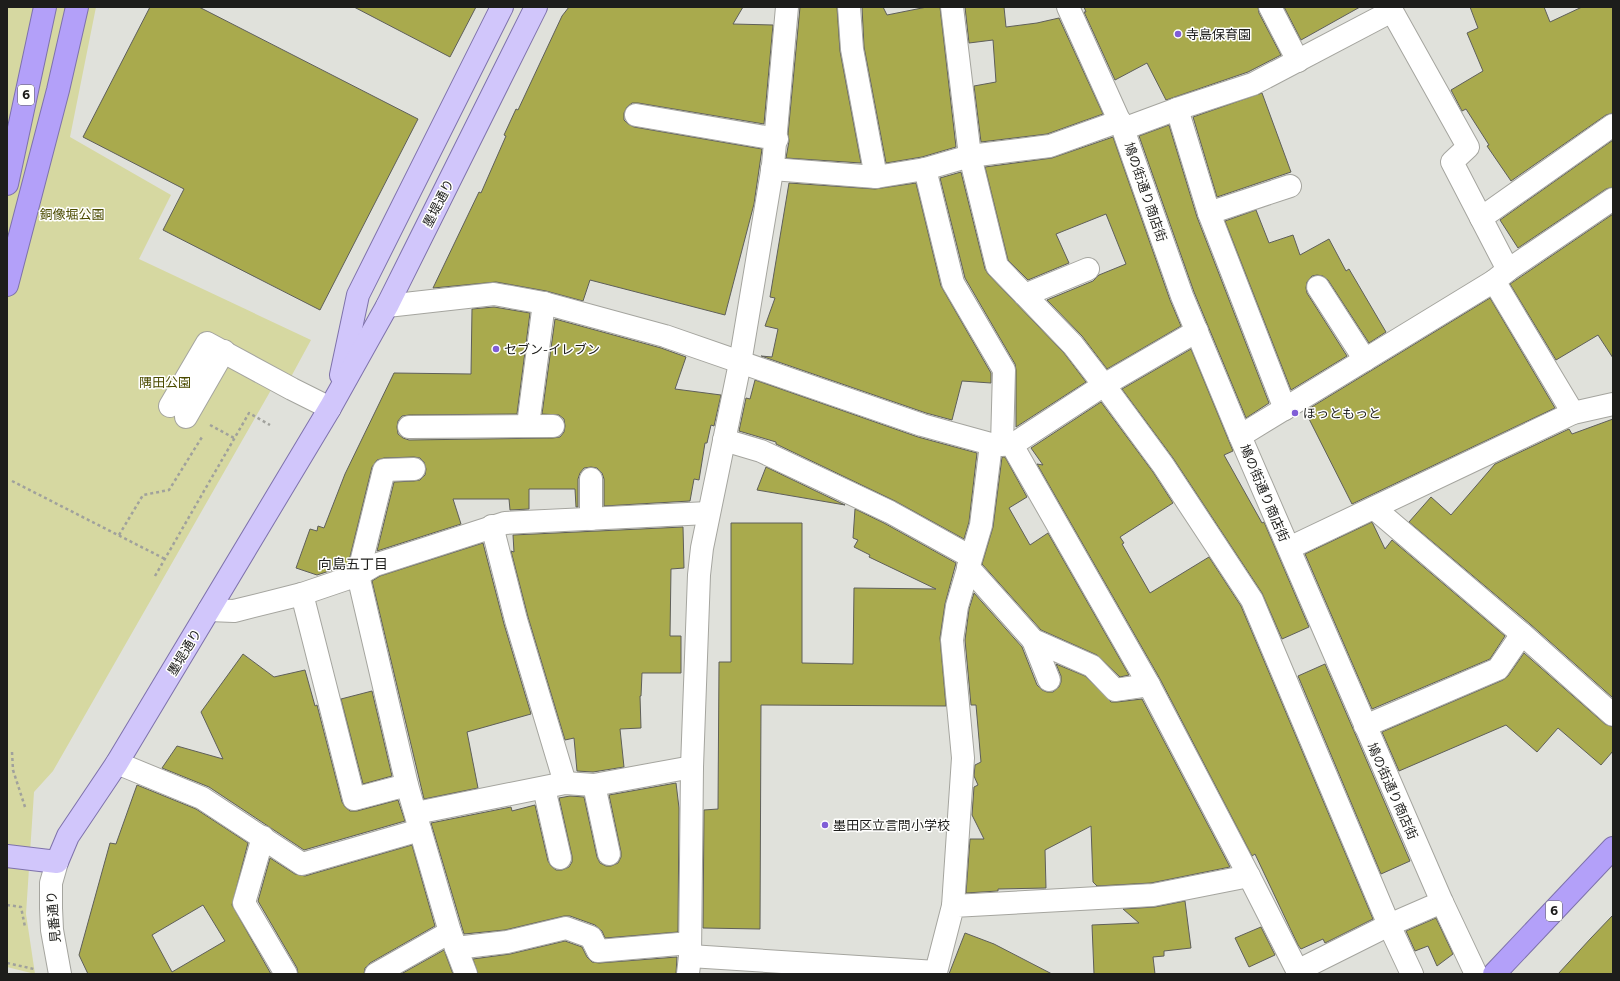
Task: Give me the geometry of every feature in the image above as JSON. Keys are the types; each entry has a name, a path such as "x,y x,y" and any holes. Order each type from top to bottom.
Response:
{"highway":[{"name":"6","path":"7,184 45,7"},
{"path":"7,285 58,90 77,7"},
{"name":"6","path":"1494,974 1613,848"}],"main road":[{"name":"墨堤通り","path":"333,403 358,295 502,7"},
{"name":"墨堤通り","path":"57,862 68,836 117,763 333,403 387,306 536,7"},
{"path":"7,856 57,862"}],"street":[{"path":"689,958 692,767 699,575 708,514 740,363 777,139 787,7"},
{"path":"849,7 852,48 876,177"},
{"path":"952,7 970,156 997,266 1073,346 1104,385 1163,465 1252,600 1389,925 1412,974"},
{"name":"鳩の街通り商店街","path":"1068,7 1122,125 1182,296 1240,436 1442,902 1476,974"},
{"path":"1270,7 1298,60"},
{"path":"772,169 876,177 924,169 970,156 1050,146 1253,84 1393,9 1468,147 1452,162 1481,218 1501,275 1573,413"},
{"path":"1177,108 1209,213 1285,409"},
{"path":"636,115 777,139"},
{"path":"1481,218 1613,125"},
{"path":"376,974 453,940 507,942 566,928 591,937 598,951 847,970 936,973 953,906 963,758 952,640 957,606 981,525 1002,445 1004,370 953,283 924,169"},
{"path":"1209,213 1290,186"},
{"path":"1240,436 1501,275 1613,199"},
{"path":"1025,295 1088,269"},
{"path":"1318,287 1365,360"},
{"path":"387,306 494,294 544,303 665,336 922,425 1002,445 1197,331"},
{"path":"528,426 544,303"},
{"path":"178,412 207,343 224,351 292,390 333,403"},
{"path":"1289,548 1573,413 1613,404"},
{"path":"409,427 553,426"},
{"path":"724,440 761,451 890,512 970,562 1033,640 1049,680"},
{"path":"1002,445 1149,686 1298,972 1389,925 1442,902"},
{"path":"414,470 384,470 358,575 407,785 453,940 466,974"},
{"path":"591,479 591,519"},
{"path":"1374,508 1522,634 1613,715"},
{"path":"209,610 234,611 302,594 358,575 375,565 492,526 506,523 708,514"},
{"path":"492,526 516,620 565,783"},
{"path":"302,594 354,799 407,785"},
{"path":"1365,726 1498,669 1522,634"},
{"path":"1033,640 1092,666 1115,690 1149,686"},
{"path":"117,763 202,798 302,864 418,822 544,788 565,783 594,785 692,767"},
{"path":"594,785 609,854"},
{"path":"544,788 560,858"},
{"path":"263,837 244,903 286,974"},
{"name":"見番通り","path":"57,862 51,883 52,930 60,974"},
{"path":"953,906 1153,895 1249,876"}],"path":[{"path":"155,576 249,413 270,425"},
{"path":"119,535 143,495 169,490 210,425 234,438"},
{"path":"12,481 165,559"},
{"path":"12,752 13,770 25,807"},
{"path":"7,905 21,907"},
{"path":"7,963 34,969"}],"green space":[{"name":"隅田公園","path":"7,7 96,7 70,137 171,195 139,259 311,340 292,375 271,390 53,771 34,792 26,914 35,974 7,967"}],"building":[{"path":"150,7 199,7 418,119 320,310 163,230 184,189 83,137"},
{"path":"354,7 476,7 450,57"},
{"path":"569,7 743,7 733,24 773,25 764,124 638,103 632,103 627,107 624,113 624,120 634,127 762,149 754,204 725,315 590,280 583,301 546,291 496,282 433,288 479,192 481,193 516,109 518,110 562,16"},
{"path":"800,7 837,7 840,51 861,163 786,158 789,141 788,134"},
{"path":"862,7 883,7 887,15 927,7 940,7 956,147 922,157 886,163 864,47"},
{"path":"965,7 1004,7 1006,27 1037,23 1059,18 1103,114 1047,134 981,142 974,86 996,82 993,40 969,43"},
{"path":"1084,7 1258,7 1259,13 1281,55 1248,72 1166,100 1147,63 1115,80 1084,12 1086,12"},
{"path":"1284,7 1360,7 1301,40"},
{"path":"1470,7 1544,7 1550,22 1582,7 1613,7 1613,113 1606,115 1511,181 1487,146 1489,145 1466,109 1462,111 1451,90 1483,71 1467,33 1478,28"},
{"path":"1262,93 1291,172 1217,197 1193,117"},
{"path":"1169,125 1197,217 1269,403 1246,418 1194,292 1139,136"},
{"path":"1113,137 1170,300 1181,326 1107,369 1082,336 1047,300 1093,281 1099,275 1126,264 1106,214 1056,234 1069,263 1028,280 1008,260 985,167 1052,158"},
{"path":"1613,140 1613,187 1606,189 1518,248 1500,220"},
{"path":"961,172 985,269 988,274 1064,353 1086,382 1016,427 1015,364 965,278 940,178"},
{"path":"789,183 875,189 916,183 941,286 991,373 991,383 962,381 952,420 926,413 761,356 772,357 778,329 765,326 775,298 770,297"},
{"path":"1256,210 1269,243 1293,235 1300,255 1329,239 1346,271 1349,269 1386,332 1369,343 1328,280 1323,276 1312,276 1307,282 1307,293 1347,356 1291,390 1225,221"},
{"path":"1613,214 1613,358 1598,335 1556,360 1510,284"},
{"path":"1490,298 1555,408 1352,504 1305,411"},
{"path":"494,307 530,313 517,414 402,416 398,421 398,434 409,440 560,437 564,432 564,419 559,415 542,414 555,319 661,348 686,357 675,389 721,395 714,426 711,425 707,443 705,443 699,480 694,479 690,501 604,506 604,479 602,473 597,468 584,468 578,479 578,507 576,507 575,489 529,489 529,509 510,510 509,499 453,499 461,524 377,551 394,482 420,480 425,475 426,469 424,462 420,458 384,458 377,460 372,467 348,565 317,575 296,568 310,529 317,531 318,526 324,528 345,474 394,373 471,374 472,309"},
{"path":"1191,349 1233,451 1224,455 1262,523 1264,522 1309,627 1282,639 1262,593 1173,458 1122,389"},
{"path":"755,380 918,437 977,453 969,522 964,539 895,501 776,444 776,442 739,431 746,398 750,399"},
{"path":"1101,402 1153,472 1173,503 1120,537 1124,543 1122,544 1150,593 1209,557 1241,606 1373,919 1325,943 1323,939 1301,949 1298,945 1255,854 1252,856 1160,679 1037,464 1043,465 1031,448"},
{"path":"1613,419 1613,698 1530,624 1409,522 1431,497 1451,515 1495,464 1569,429 1572,434"},
{"path":"1002,457 1005,457 1027,497 1009,508 1030,545 1048,533 1129,675 1120,677 1097,655 1041,630 982,564 993,527"},
{"path":"766,467 845,505 757,490"},
{"path":"855,509 884,523 956,563 945,604 940,638 946,706 761,705 760,929 703,928 704,810 718,809 719,662 731,662 731,523 802,523 802,663 853,664 854,588 936,589 869,557 870,555 854,547 858,540 853,538"},
{"path":"1372,522 1385,549 1392,540 1505,636 1490,659 1372,709 1305,554"},
{"path":"683,527 684,568 671,569 670,636 681,636 681,673 642,673 640,696 641,728 620,729 624,767 593,772 577,771 574,738 565,740 528,617 511,551 514,552 513,535"},
{"path":"483,543 504,624 531,714 467,732 478,788 424,799 372,581 380,576"},
{"path":"974,593 1022,647 1037,685 1042,690 1053,692 1059,687 1061,676 1056,664 1085,676 1111,702 1142,699 1230,867 1151,883 1097,886 1093,882 1091,826 1045,850 1046,888 998,889 998,891 966,893 970,839 984,839 972,815 974,787 978,785 974,776 975,765 981,762 976,705 971,705 965,640 969,609"},
{"path":"1524,653 1605,724 1613,727 1613,751 1601,765 1558,728 1537,752 1506,725 1399,771 1382,732 1503,680 1508,676"},
{"path":"243,654 274,677 305,670 315,706 317,705 342,802 345,807 350,811 357,811 398,800 405,821 304,850 209,787 162,768 177,746 223,759 201,712"},
{"path":"1325,664 1410,861 1381,874 1298,676"},
{"path":"372,691 392,776 363,784 341,699"},
{"path":"676,783 679,808 678,932 605,938 602,931 595,925 570,916 564,916 505,930 464,934 431,823 511,807 512,811 535,805 548,861 556,870 562,870 569,867 572,862 572,856 559,798 570,796 584,797 597,857 600,863 606,866 611,866 618,863 621,857 621,852 609,795"},
{"path":"137,785 196,809 248,843 232,905 271,974 88,974 79,955 110,843 116,844","holes":["203,905 225,941 172,972 152,935"]},
{"path":"412,845 435,926 370,963 365,968 364,974 298,974 297,968 258,901 270,858 295,874 305,876"},
{"path":"1185,901 1191,948 1164,951 1164,956 1153,957 1155,974 1094,974 1092,925 1139,923 1123,909 1155,907"},
{"path":"1613,915 1613,974 1558,974 1591,938"},
{"path":"1436,918 1453,954 1437,966 1428,946 1415,951 1406,931"},
{"path":"1261,927 1275,955 1249,967 1235,938"},
{"path":"965,933 994,944 1052,974 949,974"},
{"path":"565,941 582,947 587,957 592,962 599,963 677,957 676,974 478,974 473,959 510,954"},
{"path":"444,950 453,974 401,974"}],"place":[{"name":"寺島保育園","path":"1178,34"},
{"name":"セブン-イレブン","path":"496,349"},
{"name":"ほっともっと","path":"1295,413"},
{"name":"墨田区立言問小学校","path":"825,825"}],"district":[{"name":"向島五丁目","path":"353,564"}],"park label":[{"name":"銅像堀公園","path":"72,214"}]}
